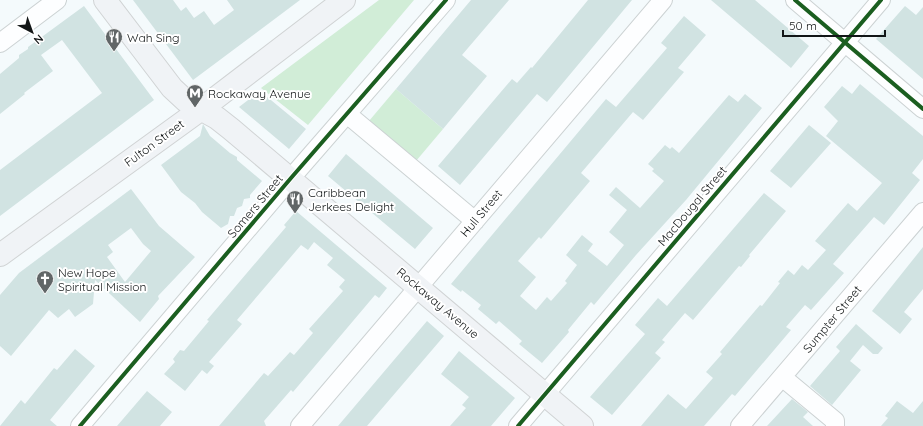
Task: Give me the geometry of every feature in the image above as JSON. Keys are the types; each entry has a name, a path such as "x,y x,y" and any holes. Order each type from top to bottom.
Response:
{"main road":[{"name":"Rockaway Avenue","path":"105,0 172,88 200,110 226,125 291,178 582,426"},
{"name":"Fulton Street","path":"0,255 200,110 344,0"}],"street":[{"path":"0,43 57,0"},
{"name":"Somers Street","path":"80,426 291,178 446,0"},
{"name":"Hull Street","path":"300,426 663,0"},
{"path":"795,0 923,109"},
{"name":"MacDougal Street","path":"518,426 881,0"},
{"path":"347,114 475,221"},
{"name":"Sumpter Street","path":"740,426 923,212"},
{"path":"782,377 835,421 835,426"}],"green space":[{"path":"379,0 414,0 308,125 261,88"},
{"path":"396,89 443,129 416,161 369,121"}],"building":[{"path":"133,0 173,0 181,11 186,7 194,18 204,11 214,25 234,10 227,0 300,0 193,80"},
{"path":"471,0 509,0 462,55 487,76 443,129 396,89"},
{"path":"588,0 632,0 547,102 537,94 460,185 438,166 512,79 517,83 531,67 532,68"},
{"path":"711,0 755,0 809,46 791,68"},
{"path":"84,6 154,100 0,216 0,170 102,93 62,40 41,55 53,71 0,114 0,74 19,58 19,55 28,49 28,47"},
{"path":"905,6 916,15 923,7 923,79 876,39"},
{"path":"684,16 706,35 678,68 684,72 643,120 633,112 581,173 590,181 541,239 539,237 518,261 536,277 520,296 536,310 547,297 551,301 567,283 565,281 577,265 566,255 582,235 593,244 588,251 607,266 624,245 609,232 627,210 609,195 616,187 640,208 664,181 652,171 654,169 648,164 665,145 670,149 672,147 679,153 729,95 738,102 745,94 762,108 686,200 636,255 594,305 591,302 568,330 569,332 542,363 519,344 522,341 499,321 496,324 478,309 481,305 462,290 461,292 451,284 606,99 616,107 667,48 661,43"},
{"path":"860,84 923,136 923,159 912,173 920,180 884,225 874,217 833,264 844,273 811,310 805,305 786,327 791,330 735,396 732,394 704,426 641,426 668,394 686,409 713,378 706,372 722,354 720,352 760,305 762,306 788,270 794,275 802,265 808,270 826,250 815,241 848,203 857,211 882,183 826,136 838,121 824,107 842,86 852,94"},
{"path":"260,91 306,129 289,149 239,107"},
{"path":"203,124 210,136 237,157 237,160 262,181 250,195 250,198 244,199 242,206 237,208 234,216 230,216 228,224 221,228 181,192 161,165 200,136"},
{"path":"809,125 831,143 791,188 770,171"},
{"path":"346,154 433,228 415,249 328,176"},
{"path":"131,189 159,226 195,257 158,296 159,299 140,322 95,280 93,304 75,317 69,309 58,318 49,310 11,356 0,346 0,295 19,273","holes":["131,228 143,244 151,251 125,282 107,257 113,252 108,245"]},
{"path":"764,193 786,211 749,255 750,256 741,267 739,266 693,320 685,313 662,340 665,342 655,353 661,358 612,415 590,397 645,334 635,325 658,298 667,306"},
{"path":"296,211 387,288 379,298 375,295 293,392 291,390 264,421 266,426 219,426 264,373 268,376 290,352 294,355 313,333 309,329 343,291 339,287 345,280 327,265 333,258 314,242 308,250 301,245 237,320 242,324 209,362 214,366 207,374 202,370 185,391 164,374 175,362 173,359 180,350 184,351 209,321 207,320 286,227 284,225"},
{"path":"923,247 923,289 904,312 912,319 900,334 872,311"},
{"path":"427,321 444,336 367,426 338,426"},
{"path":"856,324 883,348 878,354 873,354 863,345 850,361 861,370 832,405 810,386 840,351 836,347"},
{"path":"75,349 95,366 50,420 57,426 0,426 21,400 25,404 54,368 57,370"},
{"path":"459,351 515,398 491,426 450,426 466,408 462,405 469,397 441,374"},
{"path":"147,391 172,412 160,426 117,426"},
{"path":"792,399 808,412 803,417 813,426 767,426"},
{"path":"897,401 913,413 923,401 923,426 881,426 888,418 885,416"}],"cycle path":[{"path":"80,426 291,178 446,0"},
{"path":"795,0 923,109"},
{"path":"518,426 881,0"}],"place":[{"name":"Wah Sing","path":"114,52"},
{"name":"Rockaway Avenue","path":"195,108"},
{"name":"Caribbean Jerkees Delight","path":"295,214"},
{"name":"New Hope Spiritual Mission","path":"45,294"}]}
